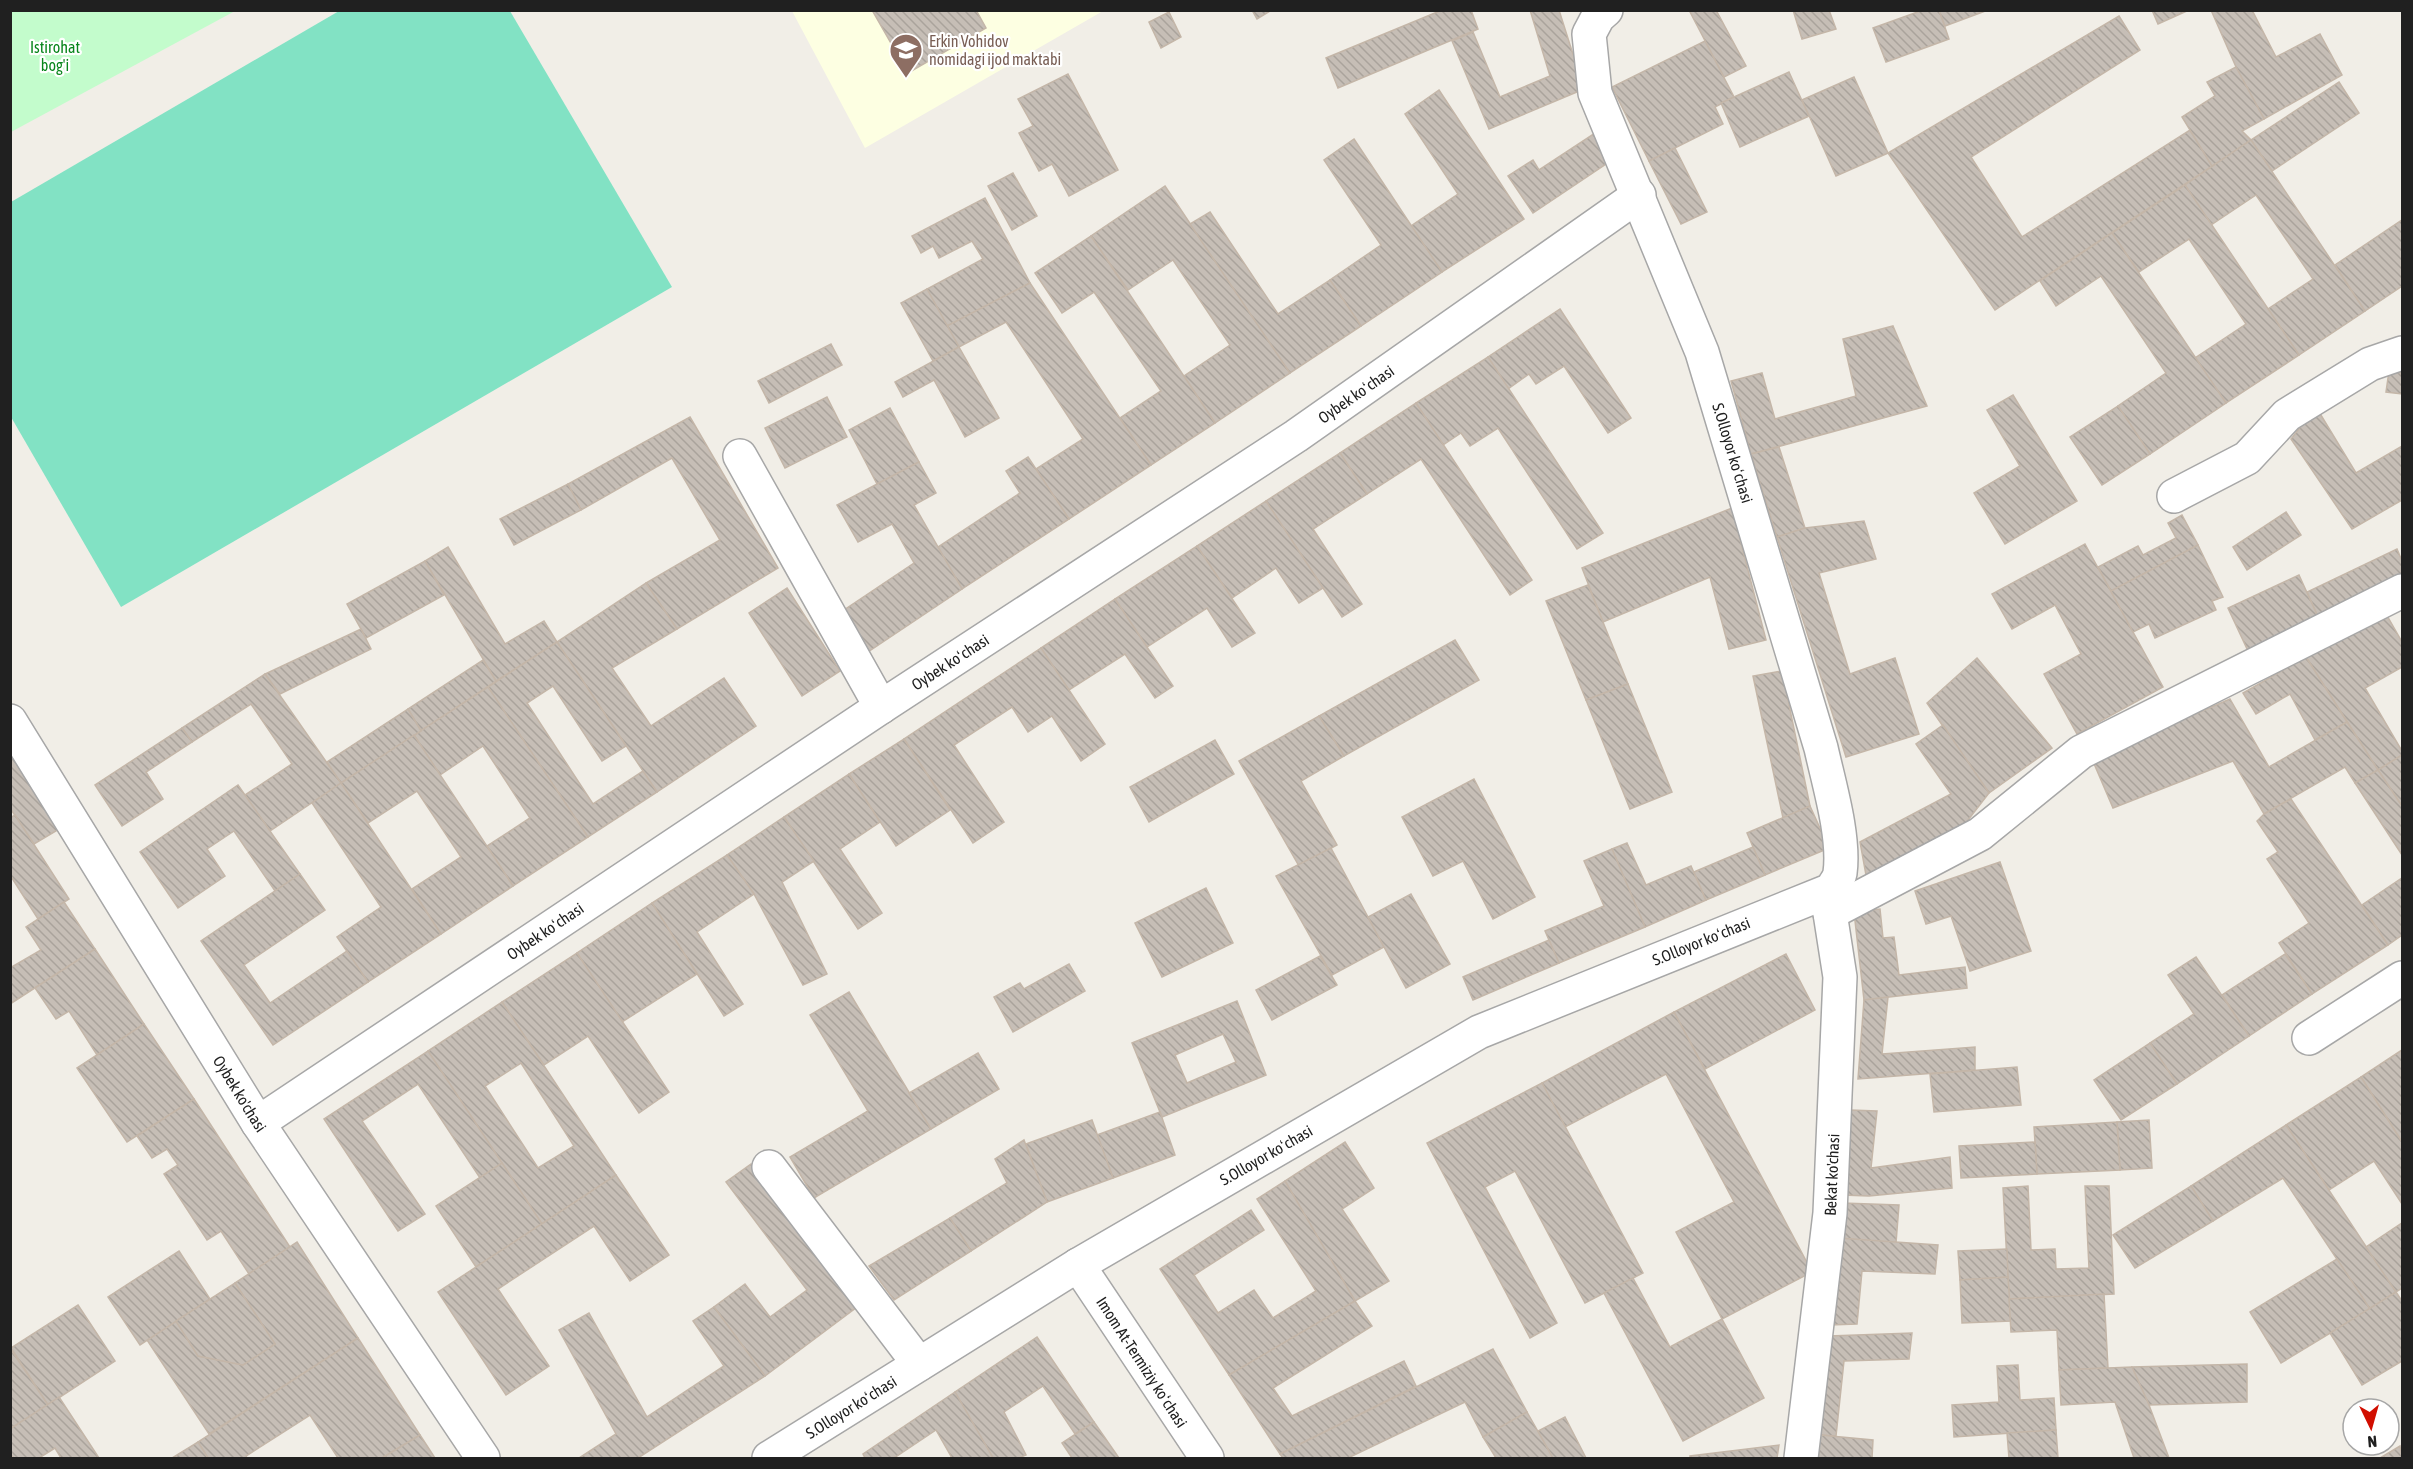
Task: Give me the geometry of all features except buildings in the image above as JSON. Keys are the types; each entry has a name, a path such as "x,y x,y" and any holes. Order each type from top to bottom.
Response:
{"street":[{"name":"S.Olloyor koʻchasi","path":"769,1458 1078,1265 1479,1032 1830,901 1840,876 1840,849 1834,804 1821,748 1702,352 1595,93 1590,18"},
{"name":"Oybek koʻchasi","path":"258,1123 881,707 1296,436 1639,195"},
{"path":"2174,496 2247,458 2287,415 2370,364 2403,353"},
{"path":"740,456 881,707"},
{"path":"1830,901 1980,834 2081,752 2403,591"},
{"name":"Oybek ko'chasi","path":"10,721 258,1123 483,1458"},
{"name":"Bekat ko'chasi","path":"1801,1458 1830,1213 1840,977 1830,901"},
{"path":"2309,1038 2403,978"},
{"path":"769,1167 919,1364"},
{"name":"Imom At-Termiziy koʻchasi","path":"1078,1265 1207,1458"}],"shaded area":[{"name":"Erkin Vohidov nomidagi ijod maktabi","path":"792,11 1103,11 865,148"}],"green space":[{"name":"Istirohat bog'i","path":"11,10 235,10 235,11 11,132"},
{"path":"339,11 510,11 672,287 121,607 11,417 11,202"}],"place":[{"name":"Erkin Vohidov nomidagi ijod maktabi","path":"906,79"}]}
